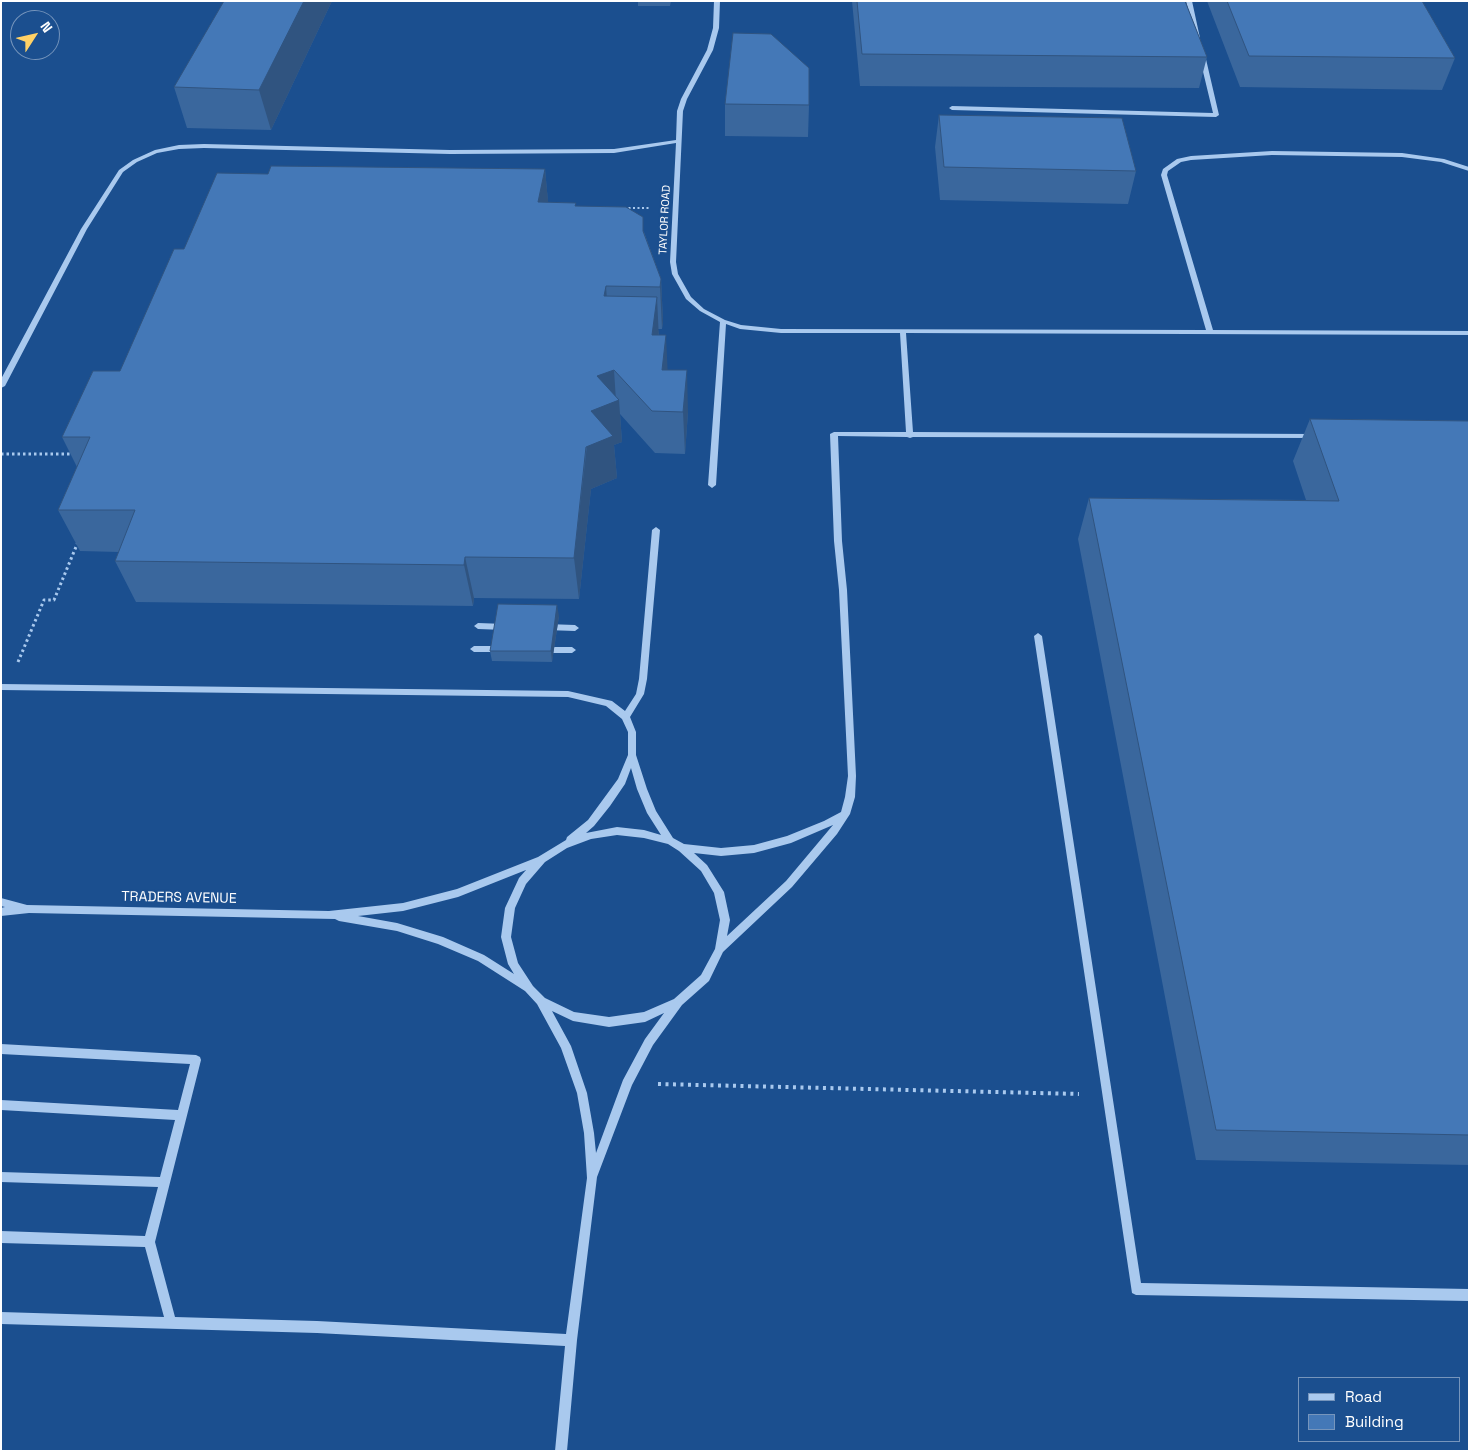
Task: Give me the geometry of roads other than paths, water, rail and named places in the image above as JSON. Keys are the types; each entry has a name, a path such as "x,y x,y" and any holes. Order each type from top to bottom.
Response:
{"street":[{"name":"TAYLOR ROAD","path":"717,1 716,28 710,50 680,110 678,141 673,262 675,274 688,298 702,310 740,327 774,331 1210,333"},
{"path":"1190,4 1199,42"},
{"path":"952,108 1216,115 1201,52"},
{"path":"1,386 84,229 122,171 135,161 155,152 179,147 204,146 450,152 614,151 678,141"},
{"path":"1469,169 1442,160 1402,154 1272,154 1185,159 1171,165 1164,175 1210,333 1469,334"},
{"path":"712,485 723,321"},
{"path":"903,333 910,436"},
{"path":"720,949 789,884 834,830 845,814 850,797 852,776 843,590 838,542 834,434 910,436 1320,436"},
{"path":"626,717 640,694 643,679 656,530"},
{"path":"478,626 517,627"},
{"path":"536,627 575,628"},
{"path":"1038,636 1136,1289 1469,1295"},
{"path":"474,649 514,650"},
{"path":"533,650 572,650"},
{"path":"4,687 568,694 586,697 609,703 626,717 632,732 632,755 642,789 652,813 670,841"},
{"path":"561,1451 571,1340 592,1178 589,1133 582,1093 566,1046 541,1001 530,989 513,964 506,936 510,908 522,881 542,859 564,845 591,823 607,804 622,781 632,755"},
{"path":"682,848 721,852 754,849 788,840 827,824 845,814"},
{"path":"564,845 590,835 617,831 644,834 670,841 682,848 704,868 719,892 725,920 720,949 705,978 678,1002 649,1042 627,1083 592,1178"},
{"name":"TRADERS AVENUE","path":"1,912 29,909 329,915 403,907 458,893 542,859"},
{"name":"TRADERS AVENUE","path":"1,902 29,909"},
{"name":"TRADERS AVENUE","path":"329,915 397,927 440,940 481,958 530,989"},
{"path":"541,1001 573,1016 609,1022 645,1017 678,1002"},
{"path":"1,1048 196,1060 148,1242 171,1322"},
{"path":"1,1106 180,1115"},
{"path":"1,1177 163,1182"},
{"path":"1,1237 148,1242"},
{"path":"6,1318 171,1322 571,1340"}]}
